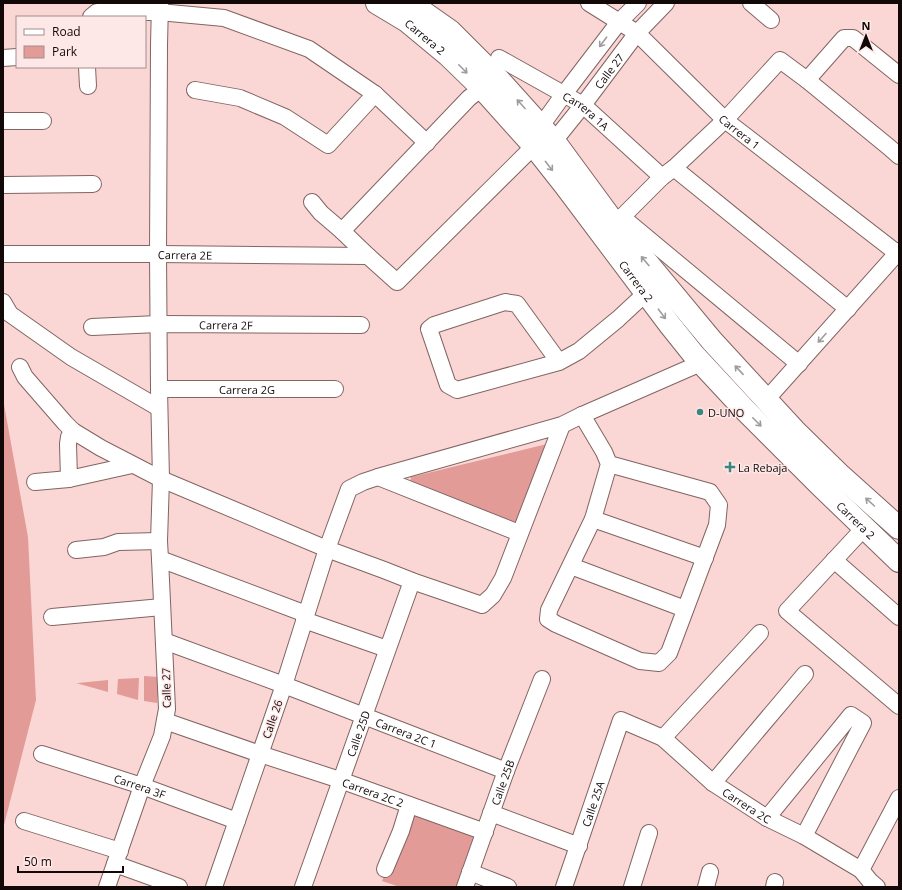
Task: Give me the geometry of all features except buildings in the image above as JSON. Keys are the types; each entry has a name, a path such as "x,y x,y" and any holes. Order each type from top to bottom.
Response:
{"main road":[{"name":"Carrera 2","path":"377,3 407,20 448,55 482,88 543,138 564,184 698,359 747,412 899,561"},
{"name":"Carrera 2","path":"410,3 450,31 500,81 543,138 619,221 705,333 794,430 841,476 899,528"},
{"path":"680,337 691,334 696,330 705,333 706,342 700,345 696,350 698,359"}],"street":[{"name":"Carrera 1","path":"588,3 637,33 725,120 898,252"},
{"name":"Calle 27","path":"543,138 564,94 619,22 638,3"},
{"name":"Calle 27","path":"543,138 583,105 637,33 666,3"},
{"path":"751,3 771,20"},
{"path":"92,16 97,12 159,7 224,18 309,50 375,94 427,143"},
{"name":"Calle 27","path":"107,887 142,786 162,736 167,709 158,541 161,480 158,389 159,7"},
{"path":"807,80 844,38 854,38 899,75"},
{"path":"3,58 16,57"},
{"name":"Carrera 1A","path":"499,58 583,105 668,172 848,309"},
{"path":"799,364 619,221 668,172 725,120 780,60 896,147"},
{"path":"87,68 88,86"},
{"path":"342,230 469,98 482,88"},
{"path":"195,90 247,100 285,117 328,145 375,94"},
{"path":"3,121 43,121"},
{"path":"312,202 321,213 342,230 397,282 543,138"},
{"path":"3,185 92,184"},
{"path":"766,400 898,252"},
{"name":"Carrera 2E","path":"3,254 368,256"},
{"path":"560,362 517,304 505,302 434,325 429,329 448,385 457,390 560,362 579,351 618,319 646,293"},
{"path":"7,308 71,357 159,408"},
{"name":"Carrera 2F","path":"92,327 158,324 360,326"},
{"name":"Calle 26","path":"214,887 284,685 327,549 349,489 378,477 562,425 698,359"},
{"path":"20,366 25,378 73,431 101,448 161,480 327,549 412,581 482,604 493,595 503,578 562,425"},
{"name":"Carrera 2G","path":"158,389 336,389"},
{"path":"582,415 604,452 609,464 593,519 549,610 548,619 556,624 640,661 659,663 670,653 717,525 719,505 710,492 609,464"},
{"path":"69,478 68,444 69,437 73,431"},
{"path":"35,482 69,478 132,465"},
{"path":"378,477 520,533"},
{"path":"593,519 705,558"},
{"path":"864,528 788,611 899,706"},
{"path":"76,550 104,547 118,542 158,541"},
{"path":"160,559 387,649"},
{"path":"834,560 899,617"},
{"path":"571,566 685,609"},
{"name":"Calle 25D","path":"303,887 412,581"},
{"path":"52,617 162,607"},
{"path":"663,738 760,633"},
{"name":"Carrera 2C 1","path":"164,641 284,685 506,771"},
{"path":"713,783 806,674"},
{"name":"Calle 25B","path":"467,880 506,771 542,679"},
{"path":"767,818 851,715 863,723 804,836"},
{"name":"Carrera 2C","path":"621,720 663,738 713,783 767,818 804,836 869,881"},
{"name":"Calle 25A","path":"564,887 621,720"},
{"name":"Carrera 2C 2","path":"165,721 340,780 485,832"},
{"name":"Carrera 3F","path":"42,754 142,786 237,821"},
{"path":"869,881 899,798"},
{"path":"385,869 401,831 409,805"},
{"path":"491,813 579,846"},
{"path":"24,821 117,858 179,887"},
{"path":"632,887 649,833"},
{"path":"467,880 508,887"}],"green space":[{"path":"3,399 28,537 36,700 3,829"},
{"path":"547,444 519,526 410,484 411,477"},
{"path":"144,676 159,677 157,703 144,701"},
{"path":"139,678 138,700 117,694 118,679"},
{"path":"108,680 108,692 76,683 78,683"},
{"path":"411,809 478,834 458,887 400,887 382,881"}],"place":[{"name":"D-UNO","path":"700,412"},
{"name":"La Rebaja","path":"730,467"}]}
